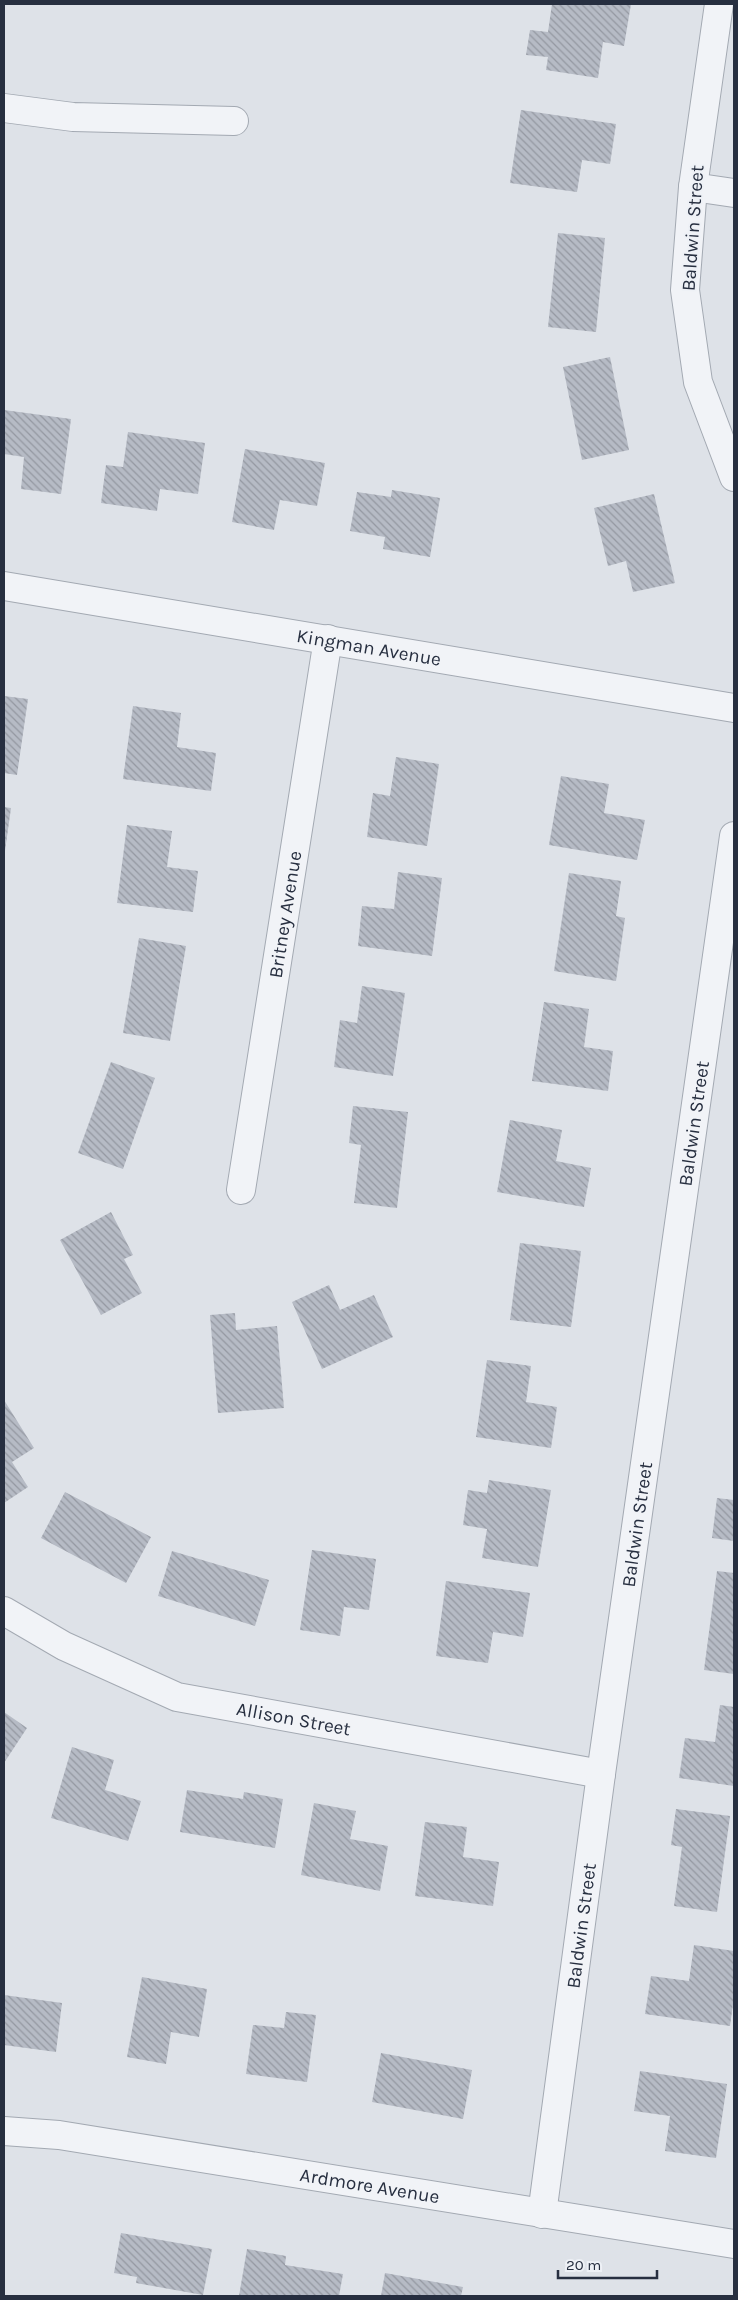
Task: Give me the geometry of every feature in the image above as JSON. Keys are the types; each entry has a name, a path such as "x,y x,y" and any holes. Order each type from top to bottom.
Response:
{"street":[{"name":"Baldwin Street","path":"719,4 693,187 685,290 698,382 734,477"},
{"path":"4,108 73,117 234,121"},
{"path":"693,187 734,193"},
{"name":"Kingman Avenue","path":"4,586 734,708"},
{"name":"Britney Avenue","path":"241,1190 328,639"},
{"name":"Baldwin Street","path":"542,2214 601,1774 734,836"},
{"name":"Allison Street","path":"4,1611 64,1646 177,1696 601,1774"},
{"name":"Ardmore Avenue","path":"4,2131 59,2135 734,2244"}],"building":[{"path":"552,4 631,4 624,46 603,42 598,78 546,70 548,57 526,55 530,30 548,32"},
{"path":"521,110 616,124 610,164 582,160 577,192 510,183"},
{"path":"558,233 605,238 596,332 548,327"},
{"path":"610,357 629,450 582,460 563,367"},
{"path":"4,410 71,419 61,494 21,489 24,457 4,454"},
{"path":"128,432 205,443 198,494 160,489 157,511 101,503 106,465 123,467"},
{"path":"245,449 325,463 317,506 280,500 274,530 232,522"},
{"path":"392,490 440,498 430,557 383,549 385,537 350,531 357,492 391,497"},
{"path":"654,494 675,583 633,592 626,561 608,566 594,508"},
{"path":"4,696 28,699 17,775 4,773"},
{"path":"133,706 181,713 177,747 216,753 211,791 123,779"},
{"path":"396,757 439,764 427,846 367,837 373,793 390,796"},
{"path":"561,776 609,784 604,813 645,820 637,860 549,845"},
{"path":"4,807 11,808 5,851 4,850"},
{"path":"127,825 172,831 167,867 198,871 193,912 117,903"},
{"path":"398,872 442,878 432,956 358,946 362,906 394,909"},
{"path":"569,873 621,881 616,916 625,918 616,981 554,971"},
{"path":"139,938 186,946 170,1041 123,1033"},
{"path":"362,986 405,993 393,1076 334,1067 340,1020 357,1023"},
{"path":"544,1002 589,1009 584,1047 613,1051 608,1091 532,1081"},
{"path":"111,1062 155,1078 123,1169 78,1153"},
{"path":"353,1106 408,1112 397,1208 354,1203 361,1145 349,1143"},
{"path":"510,1120 562,1130 556,1161 591,1168 584,1207 497,1192"},
{"path":"111,1212 133,1255 124,1259 142,1293 101,1315 60,1240"},
{"path":"520,1243 581,1251 571,1327 510,1320"},
{"path":"329,1285 340,1310 374,1295 393,1337 322,1369 292,1302"},
{"path":"235,1313 236,1330 277,1326 284,1408 218,1413 210,1315"},
{"path":"487,1360 531,1366 526,1402 557,1407 551,1448 476,1437"},
{"path":"4,1400 34,1448 12,1462 28,1487 4,1503"},
{"path":"489,1480 551,1490 538,1567 482,1558 487,1529 463,1525 468,1490 487,1493"},
{"path":"65,1492 151,1537 126,1583 41,1538"},
{"path":"717,1498 734,1500 734,1541 712,1538"},
{"path":"312,1550 376,1559 369,1610 344,1607 340,1636 300,1630"},
{"path":"172,1551 269,1580 255,1626 158,1596"},
{"path":"717,1571 734,1573 734,1674 704,1670"},
{"path":"446,1581 530,1593 523,1637 493,1632 488,1663 436,1656"},
{"path":"720,1705 734,1707 734,1786 679,1778 685,1738 715,1742"},
{"path":"4,1712 27,1728 4,1763"},
{"path":"72,1747 114,1760 105,1790 141,1801 128,1841 51,1818"},
{"path":"187,1790 243,1799 244,1792 283,1799 275,1848 180,1832"},
{"path":"314,1803 356,1811 350,1839 388,1846 380,1891 301,1875"},
{"path":"676,1809 730,1816 717,1912 674,1906 682,1847 671,1845"},
{"path":"425,1822 467,1827 463,1857 499,1862 493,1906 415,1896"},
{"path":"694,1945 734,1951 734,1997 730,2026 645,2014 651,1976 689,1981"},
{"path":"142,1977 207,1989 199,2037 171,2032 166,2064 127,2057"},
{"path":"4,1995 62,2003 56,2052 4,2045"},
{"path":"286,2012 316,2015 307,2082 246,2074 253,2025 284,2028"},
{"path":"381,2053 472,2070 463,2119 372,2102"},
{"path":"640,2071 727,2084 716,2158 665,2151 670,2116 634,2111"},
{"path":"121,2233 212,2249 203,2295 136,2283 137,2277 114,2273"},
{"path":"247,2249 286,2256 285,2265 343,2274 339,2296 239,2296"},
{"path":"385,2273 463,2287 461,2296 381,2296"}]}
